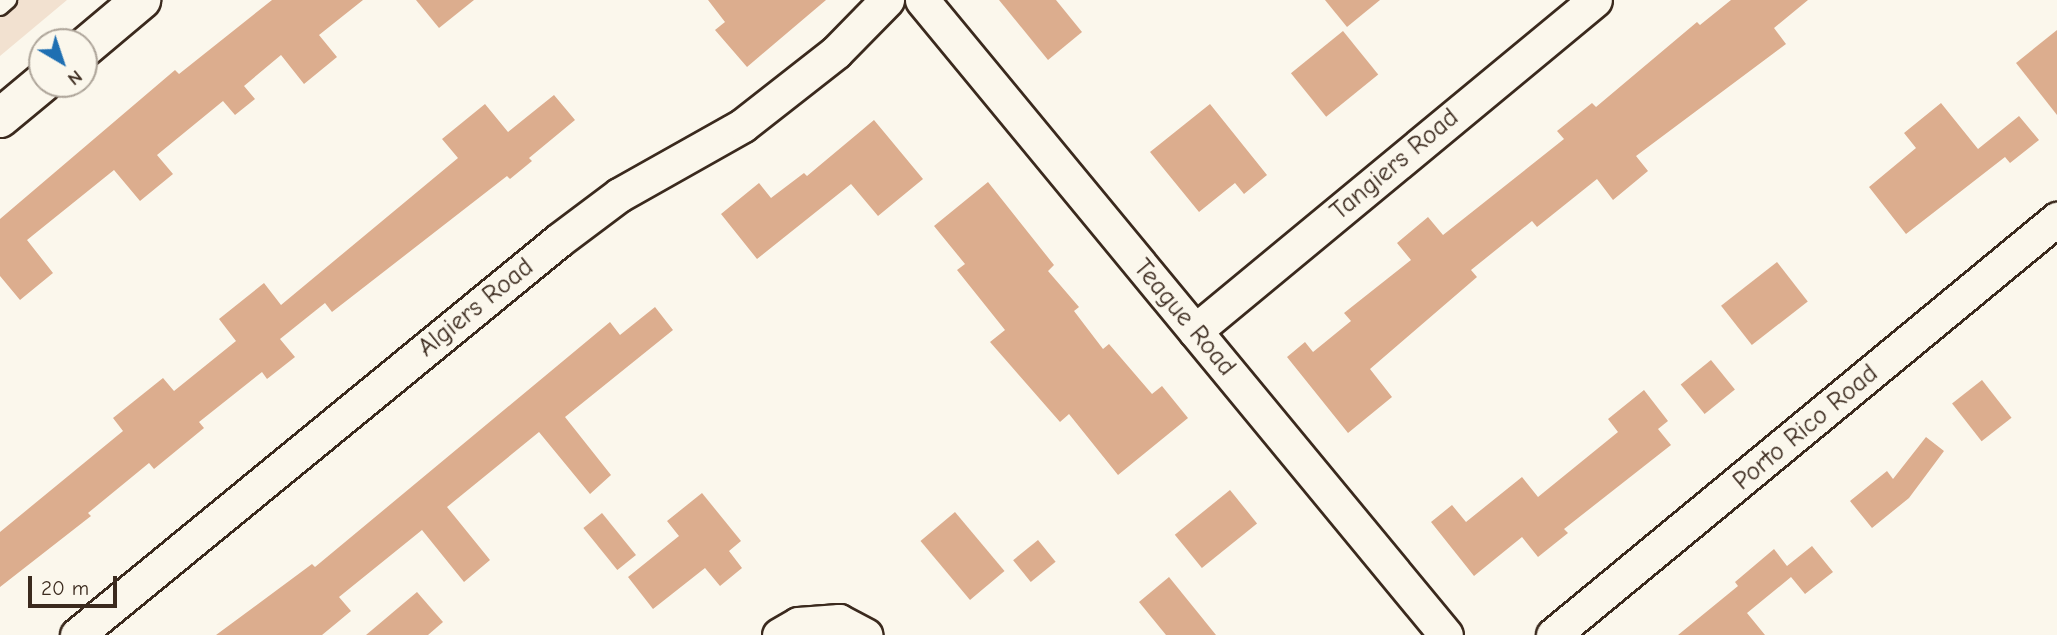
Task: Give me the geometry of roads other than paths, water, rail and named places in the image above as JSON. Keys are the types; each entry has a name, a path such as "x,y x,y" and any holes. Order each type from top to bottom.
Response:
{"street":[{"name":"Algiers Road","path":"77,635 559,240 619,195 762,111 836,52 887,0"},
{"name":"Teague Road","path":"922,0 1446,635"},
{"name":"Tangiers Road","path":"1195,331 1595,0"},
{"path":"98,36 139,1"},
{"path":"0,118 28,95"},
{"name":"Porto Rico Road","path":"1553,635 2057,219"},
{"path":"779,635 798,624 839,621 865,635"}],"lane":[{"path":"0,7 8,0"}]}
